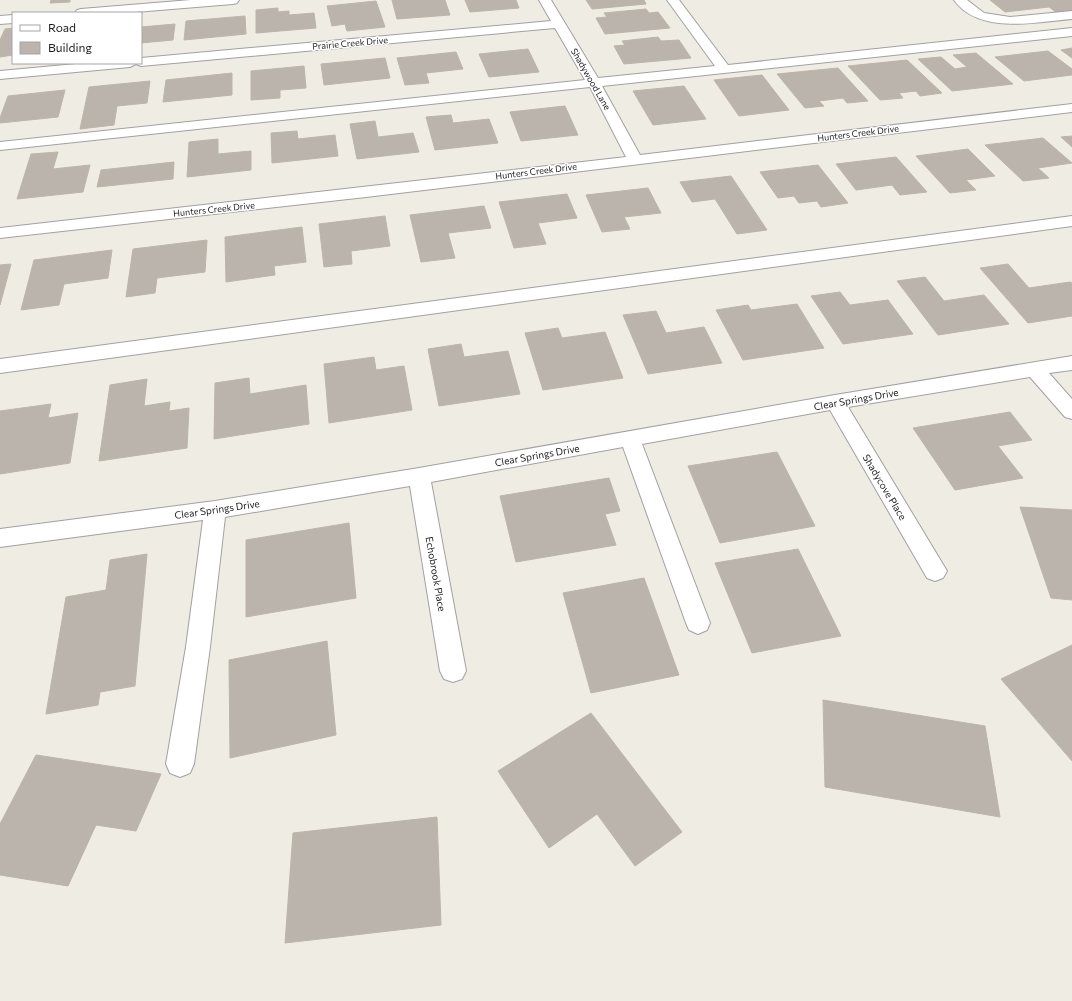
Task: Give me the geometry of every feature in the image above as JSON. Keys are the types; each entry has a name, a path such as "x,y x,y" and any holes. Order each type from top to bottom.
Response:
{"street":[{"path":"93,12 233,0"},
{"name":"Shadywood Lane","path":"545,0 594,83 635,159"},
{"path":"673,0 724,69"},
{"path":"960,0 980,16 1010,21 1072,15"},
{"path":"0,20 12,19"},
{"name":"Prairie Creek Drive","path":"142,62 559,24"},
{"path":"0,146 1072,32"},
{"path":"0,75 119,64"},
{"name":"Hunters Creek Drive","path":"0,233 366,192 1072,108"},
{"path":"0,366 1072,221"},
{"name":"Clear Springs Drive","path":"3,543 419,476 835,402 1072,363"},
{"path":"1034,370 1072,412"},
{"name":"Shadycove Place","path":"835,402 935,571"},
{"path":"630,439 698,623"},
{"name":"Echobrook Place","path":"419,476 453,671"},
{"path":"180,764 198,647 215,510"}],"building":[{"path":"51,0 70,0 70,2 50,3"},
{"path":"392,0 445,0 450,15 397,19"},
{"path":"465,0 516,0 519,8 470,12"},
{"path":"586,0 644,0 646,4 592,9"},
{"path":"990,0 1072,0 1072,14 1060,15 1049,7 1005,12"},
{"path":"376,1 385,27 347,31 345,24 332,26 327,6"},
{"path":"278,8 278,12 289,11 289,15 314,13 316,28 256,33 256,10"},
{"path":"646,9 649,13 658,12 670,28 605,34 596,18 607,17 604,13"},
{"path":"245,16 246,34 184,40 186,21"},
{"path":"175,24 173,40 142,43 142,27"},
{"path":"12,28 12,55 0,57 0,40 5,29"},
{"path":"658,37 661,41 679,40 691,58 624,64 614,46 625,45 622,41"},
{"path":"1072,48 1072,58 1061,50"},
{"path":"528,49 539,72 489,77 479,54"},
{"path":"1048,51 1072,69 1072,75 1024,81 995,57"},
{"path":"456,52 463,69 426,73 429,83 405,85 397,58"},
{"path":"976,53 1013,84 952,91 918,59 941,57 955,69 967,67 953,55"},
{"path":"385,58 390,78 324,85 321,64"},
{"path":"907,60 942,93 920,96 916,91 899,93 903,98 880,100 848,66"},
{"path":"304,66 306,88 280,90 280,98 251,100 251,71"},
{"path":"838,68 868,101 847,103 843,98 819,101 824,106 805,108 777,74"},
{"path":"232,73 232,95 163,102 166,80"},
{"path":"762,75 789,110 739,116 714,80"},
{"path":"150,81 147,103 117,106 114,125 80,129 89,87"},
{"path":"684,86 706,119 653,125 633,91"},
{"path":"65,90 58,117 0,123 0,118 8,96"},
{"path":"565,106 578,135 521,141 510,112"},
{"path":"451,115 453,123 489,119 498,143 435,150 426,117"},
{"path":"375,121 378,137 413,133 419,152 357,159 350,124"},
{"path":"297,131 298,139 335,135 338,156 272,163 271,133"},
{"path":"1072,136 1072,147 1061,137"},
{"path":"1043,138 1072,163 1038,168 1049,178 1023,181 985,145"},
{"path":"218,139 218,154 251,151 251,170 187,177 189,142"},
{"path":"968,149 995,176 966,180 976,190 950,193 916,156"},
{"path":"58,152 53,169 90,165 83,192 17,199 31,154"},
{"path":"896,157 927,192 900,195 892,185 856,190 836,164"},
{"path":"174,162 173,179 97,187 101,170"},
{"path":"818,165 848,203 821,207 817,201 799,203 794,196 778,198 760,172"},
{"path":"731,176 767,230 737,234 715,199 692,202 680,182"},
{"path":"648,188 661,213 624,217 630,229 602,232 586,195"},
{"path":"567,194 577,218 538,223 546,244 514,248 499,202"},
{"path":"484,206 491,228 448,233 455,258 421,262 410,215"},
{"path":"385,216 390,246 351,251 352,264 324,267 319,224"},
{"path":"302,227 306,262 274,266 275,275 226,282 225,237"},
{"path":"207,240 205,272 157,278 155,293 126,297 133,249"},
{"path":"112,250 108,278 64,284 59,305 21,310 34,260"},
{"path":"11,264 0,305 0,265"},
{"path":"1008,264 1029,288 1070,282 1072,283 1072,316 1028,323 980,268"},
{"path":"925,277 944,301 984,295 1009,324 938,335 897,281"},
{"path":"840,292 850,305 888,300 913,334 843,344 811,296"},
{"path":"797,304 824,348 743,360 716,310 748,305 751,310"},
{"path":"656,311 666,333 704,327 722,363 648,374 623,315"},
{"path":"558,328 562,338 605,332 623,378 543,390 525,333"},
{"path":"461,344 464,357 508,351 520,394 439,406 428,349"},
{"path":"374,357 376,370 404,366 412,410 329,423 324,364"},
{"path":"249,378 250,394 306,385 309,424 214,439 215,383"},
{"path":"147,379 144,406 170,402 169,411 189,408 187,448 99,461 110,385"},
{"path":"51,404 48,418 78,413 70,463 0,474 0,411"},
{"path":"1010,412 1032,440 998,446 1023,478 955,490 913,428"},
{"path":"777,452 815,526 720,543 688,466"},
{"path":"609,478 620,511 605,514 616,545 516,562 500,496"},
{"path":"1020,507 1072,510 1072,600 1051,598"},
{"path":"349,523 356,598 246,617 246,540"},
{"path":"798,549 841,636 752,653 715,563"},
{"path":"147,554 135,686 100,692 98,705 46,714 66,597 106,590 110,560"},
{"path":"644,578 679,675 591,693 563,593"},
{"path":"327,641 336,735 230,758 229,660"},
{"path":"1072,645 1072,761 1001,679"},
{"path":"823,700 985,726 1000,817 825,787"},
{"path":"591,713 682,832 635,866 597,814 549,848 498,771"},
{"path":"36,755 161,774 136,831 96,825 68,886 0,875 0,824"},
{"path":"437,817 441,925 285,943 293,833"}]}
